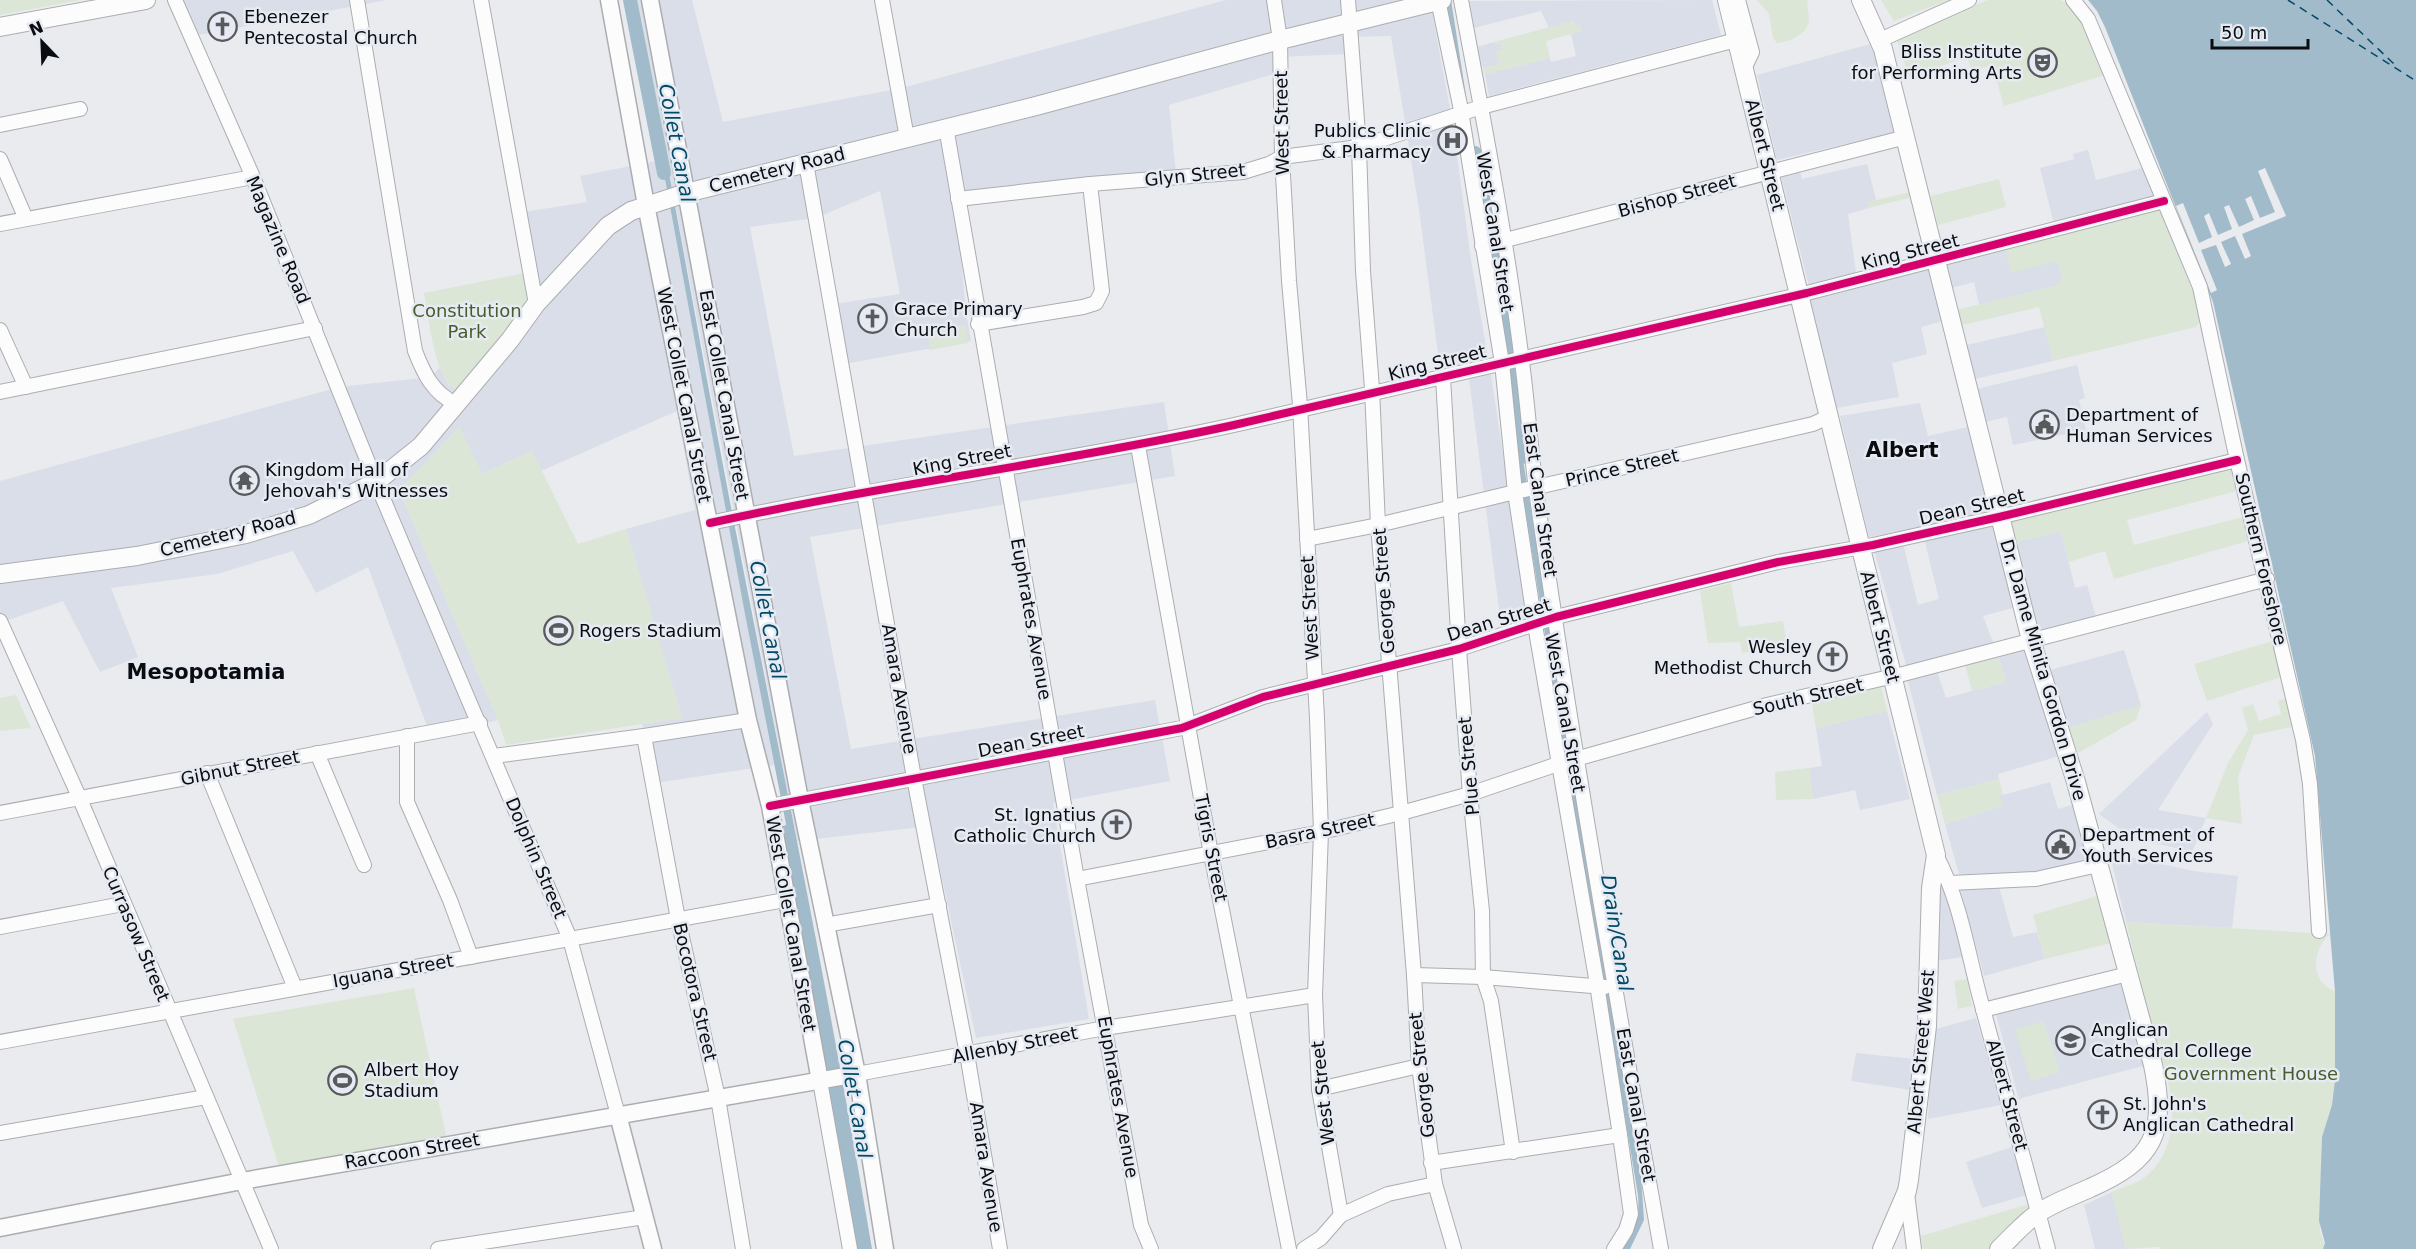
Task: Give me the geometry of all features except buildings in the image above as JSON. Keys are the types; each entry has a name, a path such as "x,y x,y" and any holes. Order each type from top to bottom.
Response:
{"main road":[{"path":"0,27 146,0"},
{"name":"Cemetery Road","path":"0,574 127,557 246,534 309,514 376,482 421,446 510,340 536,304 608,226 631,211 683,194 1036,106 1280,40 1319,32 1350,21 1439,0"},
{"name":"Albert Street","path":"1727,0 1936,855"},
{"name":"Dr. Dame Minita Gordon Drive","path":"1861,0 1880,40 2031,640 2076,782 2156,1079 2158,1113 2155,1134 2143,1152 2122,1171 2038,1213 1999,1249"},
{"name":"Albert Street West","path":"1907,1191 1926,1036 1931,888 1936,855"},
{"path":"1882,1249 1907,1191"}],"street":[{"name":"Magazine Road","path":"175,0 253,177 376,482"},
{"path":"357,0 415,351 430,382 442,397 456,404"},
{"path":"481,0 536,304"},
{"name":"West Collet Canal Street","path":"609,0 715,522 748,720 784,803 785,900 822,1081 850,1249"},
{"name":"East Collet Canal Street","path":"650,0 742,516 784,803 825,924 885,1249"},
{"path":"882,0 907,138"},
{"name":"West Street","path":"1274,0 1280,40 1282,157 1300,410 1321,832 1315,995 1319,1089 1341,1215"},
{"name":"George Street","path":"1348,0 1359,147 1363,271 1373,394 1378,525 1414,975 1419,1066 1435,1184 1454,1249"},
{"name":"West Canal Street","path":"1439,0 1472,111 1512,360 1526,490 1545,621 1607,987 1620,1135 1631,1214 1626,1230 1614,1249"},
{"name":"East Canal Street","path":"1461,0 1472,111 1512,360 1526,490 1545,621 1607,987 1661,1249"},
{"path":"1738,0 1752,52 1744,69"},
{"path":"1880,40 1969,0"},
{"name":"Southern Foreshore","path":"2073,0 2088,19 2202,296 2237,460 2267,579 2307,762 2319,931"},
{"name":"Glyn Street","path":"958,199 1090,184 1243,172 1269,164 1282,157 1359,147 1472,111 1736,40"},
{"path":"0,124 80,109"},
{"name":"Euphrates Avenue","path":"946,128 978,324 1077,879 1141,1225 1151,1249"},
{"name":"Bishop Street","path":"1494,244 1906,137"},
{"path":"0,159 26,219"},
{"name":"Amara Avenue","path":"806,163 914,778 968,1054 1000,1249"},
{"path":"0,224 253,177"},
{"path":"978,324 1090,306 1096,303 1102,291 1090,184"},
{"name":"King Street","path":"715,522 1004,467 1138,446 1373,394 1800,295 2164,201"},
{"path":"0,392 315,328"},
{"path":"0,330 26,387"},
{"name":"Plue Street","path":"1443,378 1459,649 1482,911 1483,977 1491,1001 1513,1152"},
{"name":"Prince Street","path":"1306,539 1378,525 1813,424 1830,416"},
{"name":"Tigris Street","path":"1138,446 1211,854 1289,1249"},
{"name":"Dean Street","path":"784,803 1188,726 1263,697 1459,649 1545,621 1778,562 1999,517 2237,460"},
{"name":"Dolphin Street","path":"376,482 570,939 653,1249"},
{"name":"South Street","path":"1568,762 1778,703 1892,677 2267,579"},
{"name":"Currasow Street","path":"0,621 80,800 271,1249"},
{"path":"494,756 748,720"},
{"name":"Gibnut Street","path":"0,813 80,800 207,773 480,723"},
{"path":"407,736 407,802 450,900 471,957"},
{"name":"Bocotora Street","path":"644,736 678,919 718,1098 743,1249"},
{"path":"317,753 364,865"},
{"name":"Basra Street","path":"1077,879 1321,832 1401,813 1470,794 1568,762"},
{"path":"207,773 295,988"},
{"name":"Albert Street","path":"1936,855 1950,883 2048,1249"},
{"path":"1950,883 2036,879 2098,865"},
{"name":"Iguana Street","path":"0,1042 785,900"},
{"path":"0,927 123,904"},
{"path":"825,924 939,905"},
{"path":"1983,1010 2128,974"},
{"path":"1414,975 1483,977 1607,987"},
{"name":"Allenby Street","path":"854,1075 1105,1028 1315,995"},
{"path":"1319,1089 1419,1066"},
{"name":"Raccoon Street","path":"0,1228 242,1181 854,1075"},
{"path":"0,1133 206,1097"},
{"path":"1431,1163 1620,1135"},
{"path":"1304,1249 1326,1243 1341,1215 1388,1194 1435,1184"},
{"name":"Albert Street West","path":"1907,1191 1914,1249"},
{"path":"438,1249 644,1217"}],"shaded area":[{"path":"179,0 387,0 193,36"},
{"path":"636,0 692,0 723,122 902,88 1226,0 1430,0 1453,126 1471,260 1491,375 1529,627 1502,632 1468,371 1441,377 1419,209 1391,36 1348,37 1349,54 1279,57 1277,73 1169,105 1176,173 956,199 966,313 971,341 844,364 834,304 900,294 880,191 816,218 750,227 794,456 1164,402 1175,476 810,537 851,749 1155,700 1170,781 1053,803 1089,1019 976,1038 931,826 797,841"},
{"path":"1712,0 1721,35 1489,96 1485,74 1550,58 1551,62 1576,56 1571,34 1581,31 1574,26 1573,21 1549,28 1541,11 1474,28 1467,1"},
{"path":"1494,42 1495,44 1501,43 1503,49 1497,51 1499,64 1483,68 1477,47"},
{"path":"1874,43 1896,132 1777,160 1757,75"},
{"path":"2088,150 2096,180 2142,168 2155,197 2054,224 2040,168 2074,159 2073,154"},
{"path":"661,160 774,765 655,783 642,724 682,718 626,529 695,510 677,411 541,471 532,451 482,474 459,428 399,490 498,720 431,737 368,567 316,593 293,551 217,574 111,588 138,657 100,672 63,601 0,623 0,481 339,387 431,377 440,367 449,386 531,299 517,213 587,202 580,176"},
{"path":"1867,164 1876,200 1868,202 1869,208 1848,214 1856,273 1809,286 1780,172 1799,167 1802,179"},
{"path":"2005,248 2058,261 2063,280 2056,286 1979,305 1974,282 1951,288 1945,265 1947,262"},
{"path":"1930,267 1944,321 1921,327 1927,354 1892,363 1899,397 1836,408 1808,296"},
{"path":"2045,327 2053,361 1975,379 1967,345"},
{"path":"2077,365 2085,398 2079,400 2086,430 2013,445 2007,417 1985,422 1977,389"},
{"path":"1920,403 1928,436 1968,427 1989,514 1869,537 1840,416"},
{"path":"1992,523 2013,608 1983,616 1994,645 1907,668 1874,550 1903,543 1918,605 1939,599 1924,538"},
{"path":"2061,531 2075,588 2087,585 2096,617 2038,632 2015,542"},
{"path":"2025,648 2059,756 1998,774 1999,779 1937,795 1907,677 1937,671 1946,698 2006,682 1998,655"},
{"path":"2124,650 2141,705 2069,728 2050,670"},
{"path":"1887,711 1910,799 1860,810 1855,790 1813,799 1809,768 1822,766 1816,728"},
{"path":"2207,712 2213,724 2158,810 2206,818 2192,852 2131,837 2099,814"},
{"path":"2050,782 2058,809 2072,805 2087,860 2037,873 1959,874 1945,824 2002,806 1999,796"},
{"path":"2127,856 2193,871 2238,876 2232,928 2126,922 2111,859"},
{"path":"1940,886 1944,888 1962,957 1936,961"},
{"path":"1960,887 1999,887 2013,937 2037,932 2045,959 1984,976"},
{"name":"Anglican Cathedral College","path":"2122,982 2143,1066 2019,1100 1996,1014"},
{"path":"1976,1018 2001,1105 1928,1119 1932,1030"},
{"path":"1856,1053 1923,1060 1918,1091 1851,1081"},
{"path":"2012,1147 2027,1195 1982,1208 1966,1162"},
{"path":"2112,1192 2126,1249 2095,1249 2084,1205"}],"green space":[{"path":"0,0 80,0 0,15"},
{"path":"1757,0 1808,0 1809,19 1806,29 1792,39 1777,43 1773,38 1769,14"},
{"path":"1881,0 1948,0 1894,21"},
{"path":"1988,0 2060,0 2069,6 2083,22 2105,75 2004,106 1992,65 1972,71 1967,57 1909,77 1896,37"},
{"path":"1572,21 1574,26 1580,25 1582,31 1546,41 1550,58 1485,74 1483,68 1499,64 1496,51 1503,49 1501,43 1495,44 1494,42"},
{"path":"1999,179 2006,207 1938,225 1931,196"},
{"path":"1911,192 1912,197 1869,208 1868,202"},
{"path":"2159,208 2195,297 2201,320 2196,327 2053,361 2039,307 1962,325 1956,310 2056,286 2058,281 2063,280 2057,261 2011,273 2005,248"},
{"name":"Constitution Park","path":"525,273 531,299 464,389 456,390 442,373 438,361 424,293"},
{"path":"965,325 968,343 930,350 927,331"},
{"name":"Rogers Stadium","path":"460,427 482,474 532,451 578,544 626,529 682,718 506,745 498,720 399,490"},
{"path":"2232,465 2237,491 2127,520 2134,545 2243,517 2248,541 2114,579 2105,551 2069,562 2061,531 2015,542 2009,519"},
{"path":"1731,583 1739,627 1783,621 1787,647 1742,653 1740,642 1708,643 1700,591"},
{"path":"2273,641 2281,677 2207,701 2194,664"},
{"path":"1998,655 2006,682 1972,691 1965,664"},
{"path":"1881,686 1887,711 1816,728 1812,703"},
{"path":"16,695 31,728 0,731 0,698"},
{"path":"2287,698 2292,727 2254,735 2238,777 2242,824 2206,818 2228,763 2248,730 2242,708 2253,704 2259,721 2281,714 2278,701"},
{"path":"2141,705 2136,720 2078,753 2069,728"},
{"path":"1809,768 1813,799 1776,800 1775,772"},
{"path":"1999,779 2003,795 2000,796 2002,806 1945,824 1937,795"},
{"path":"2097,896 2111,943 2045,959 2033,915"},
{"name":"Government House","path":"2126,922 2330,934 2320,948 2316,965 2321,981 2335,991 2335,1080 2332,1105 2322,1137 2320,1231 2325,1246 2323,1249 2161,1249 2160,1247 2126,1249 2112,1192 2134,1184 2156,1166 2169,1139 2172,1110 2164,1065 2155,1043"},
{"path":"1967,979 1972,1006 1958,1009 1954,981"},
{"name":"Albert Hoy Stadium","path":"414,988 447,1140 280,1170 233,1019"},
{"path":"2044,1021 2060,1072 2031,1081 2015,1030"},
{"path":"2028,1206 2029,1212 1988,1249 1923,1249 1921,1236"}],"water":[{"path":"632,0 636,0 730,502 822,968 872,1249 862,1249 862,1235 838,1091 745,614"},
{"path":"1445,0 1451,0 1544,593 1641,1177 1644,1220 1630,1249 1622,1249 1636,1224 1638,1195 1562,742"},
{"path":"2088,0 2416,0 2416,1249 2323,1249 2325,1243 2319,1221 2322,1137 2332,1105 2335,1080 2335,991 2315,756 2213,302 2105,27"}],"pier":[{"path":"2265,168 2286,216 2242,234 2251,256 2245,259 2235,236 2221,242 2231,264 2225,267 2216,245 2201,250 2217,290 2211,293 2176,206 2183,203 2199,243 2212,237 2204,216 2209,213 2218,235 2232,229 2224,207 2229,205 2239,227 2254,220 2245,199 2251,196 2260,218 2275,212 2258,171"}],"waterway":[{"name":"Collet Canal","path":"630,0 664,173"},
{"path":"1475,153 1511,350 1522,457"},
{"name":"Collet Canal","path":"787,832 861,1249"}],"ferry route":[{"path":"2288,0 2416,81"},
{"path":"2327,0 2395,65"}],"cycle path":[{"path":"710,523 775,509 1169,439 1234,425 1807,293 2164,201"},
{"path":"770,806 1182,728 1263,697 1459,649 1556,617 1778,562 1873,545 2237,460"}],"place":[{"name":"Ebenezer Pentecostal Church","path":"223,27"},
{"name":"Bliss Institute for Performing Arts","path":"2043,62"},
{"name":"Publics Clinic & Pharmacy","path":"1452,141"},
{"name":"Grace Primary Church","path":"873,319"},
{"name":"Department of Human Services","path":"2045,425"},
{"name":"Kingdom Hall of Jehovah's Witnesses","path":"244,480"},
{"name":"Rogers Stadium","path":"558,631"},
{"name":"Wesley Methodist Church","path":"1833,657"},
{"name":"St. Ignatius Catholic Church","path":"1117,825"},
{"name":"Department of Youth Services","path":"2061,845"},
{"name":"Anglican Cathedral College","path":"2070,1040"},
{"name":"Albert Hoy Stadium","path":"343,1080"},
{"name":"St. John's Anglican Cathedral","path":"2102,1114"}],"district":[{"name":"Albert","path":"1902,450"},
{"name":"Mesopotamia","path":"206,672"}],"water label":[{"name":"Drain/Canal","path":"1617,933"}]}
